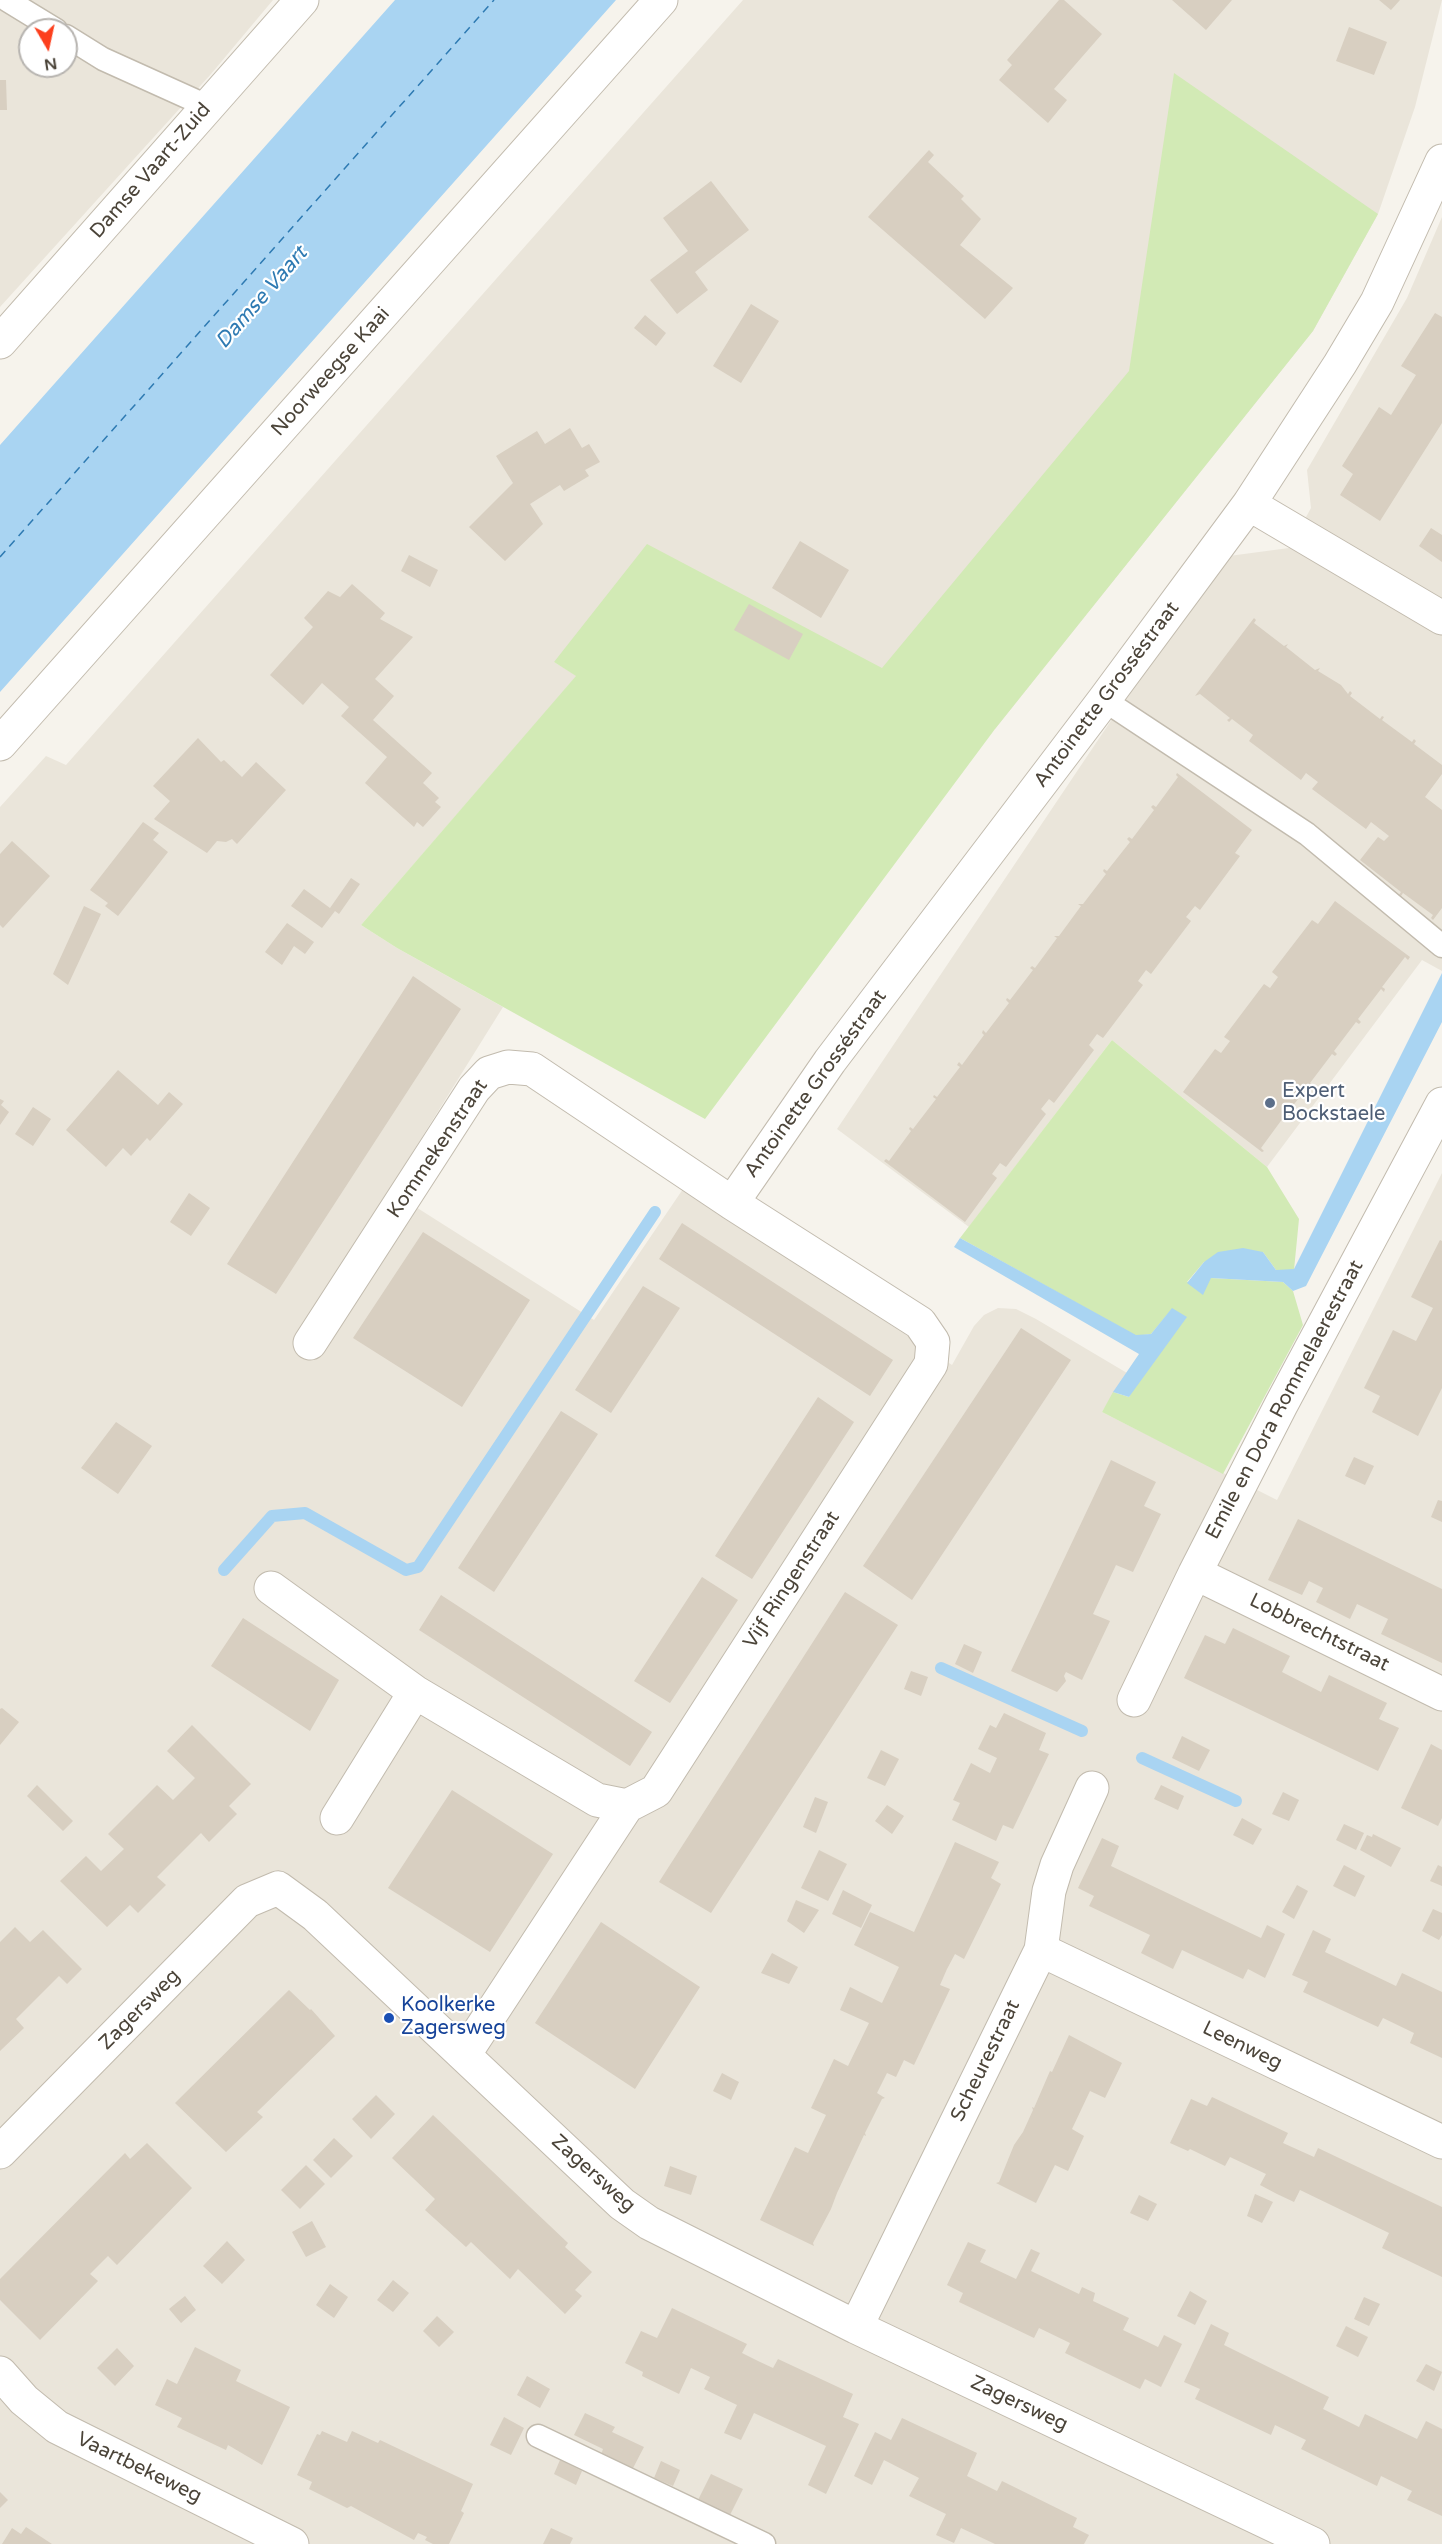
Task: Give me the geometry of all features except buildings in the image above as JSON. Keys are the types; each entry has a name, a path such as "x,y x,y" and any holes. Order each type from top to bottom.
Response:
{"street":[{"name":"Damse Vaart-Zuid","path":"0,342 302,0"},
{"name":"Noorweegse Kaai","path":"0,744 661,0"},
{"name":"Antoinette Grosséstraat","path":"732,1203 830,1061 1104,700 1249,504 1340,364 1377,302 1420,203 1442,161"},
{"path":"1249,504 1442,618"},
{"name":"Kommekenstraat","path":"310,1343 474,1089 489,1073 508,1066 532,1069 732,1203"},
{"name":"Emile en Dora Rommelaerestraat","path":"1134,1700 1287,1395 1442,1104"},
{"name":"Vijf Ringenstraat","path":"627,1806 656,1791 931,1364 933,1342 920,1323 732,1203"},
{"name":"Lobbrechtstraat","path":"1196,1573 1442,1694"},
{"path":"271,1587 416,1692 597,1800 627,1806 464,2055"},
{"path":"337,1818 416,1692"},
{"name":"Scheurestraat","path":"856,2327 1041,1950 1049,1891 1057,1865 1092,1788"},
{"name":"Zagersweg","path":"0,2152 247,1901 278,1888 315,1915 631,2210 650,2223 856,2327 1313,2544"},
{"name":"Leenweg","path":"1041,1950 1442,2142"},
{"name":"Vaartbekeweg","path":"0,2373 24,2400 57,2427 292,2544"}],"lane":[{"path":"7,0 36,18"},
{"path":"78,43 103,59 207,106"},
{"path":"1104,700 1307,834 1442,946"},
{"path":"538,2436 764,2544"}],"shaded area":[{"path":"0,0 273,0 211,74 0,307"},
{"path":"743,0 1442,0 1415,107 1378,214 1313,331 995,729 554,662 577,676 361,925 397,948 503,1007 389,1190 594,1320 683,1189 952,1365 974,1326 984,1315 998,1308 1016,1309 1036,1319 1127,1373 1102,1412 1277,1500 1442,1173 1442,2544 0,2544 0,807 46,756 66,765"},
{"path":"1442,217 1442,971 1422,960 1267,1167 1112,1040 969,1227 837,1129 1149,664 1229,556 1289,548 1311,508 1307,470 1407,298"}],"green space":[{"path":"1174,73 1378,214 1313,331 995,729 705,1119 397,948 361,925 576,676 554,662 647,544 882,668 1129,371"},
{"path":"1112,1040 1267,1167 1299,1219 1294,1270 1276,1270 1263,1252 1204,1262 1187,1282 1211,1278 1283,1282 1293,1291 1303,1325 1223,1474 1102,1412 1113,1392 1129,1397 1172,1309 1151,1334 1136,1336 960,1238"}],"water":[{"name":"Damse Vaart","path":"395,0 616,0 0,692 0,445"},
{"path":"1442,973 1442,1022 1306,1286 1293,1291 1283,1282 1211,1278 1203,1295 1187,1283 1204,1262 1218,1252 1243,1248 1263,1252 1276,1270 1294,1269"},
{"path":"960,1238 1136,1335 1151,1334 1172,1308 1187,1317 1129,1397 1113,1392 1139,1354 954,1247"}],"waterway":[{"path":"224,1570 272,1516 305,1513 406,1570 418,1567 655,1212"},
{"path":"941,1668 1082,1731"},
{"path":"1142,1758 1236,1801"}],"ferry route":[{"path":"0,557 494,0"}],"place":[{"name":"Expert Bockstaele","path":"1270,1103"},
{"name":"Koolkerke Zagersweg","path":"389,2018"}]}
